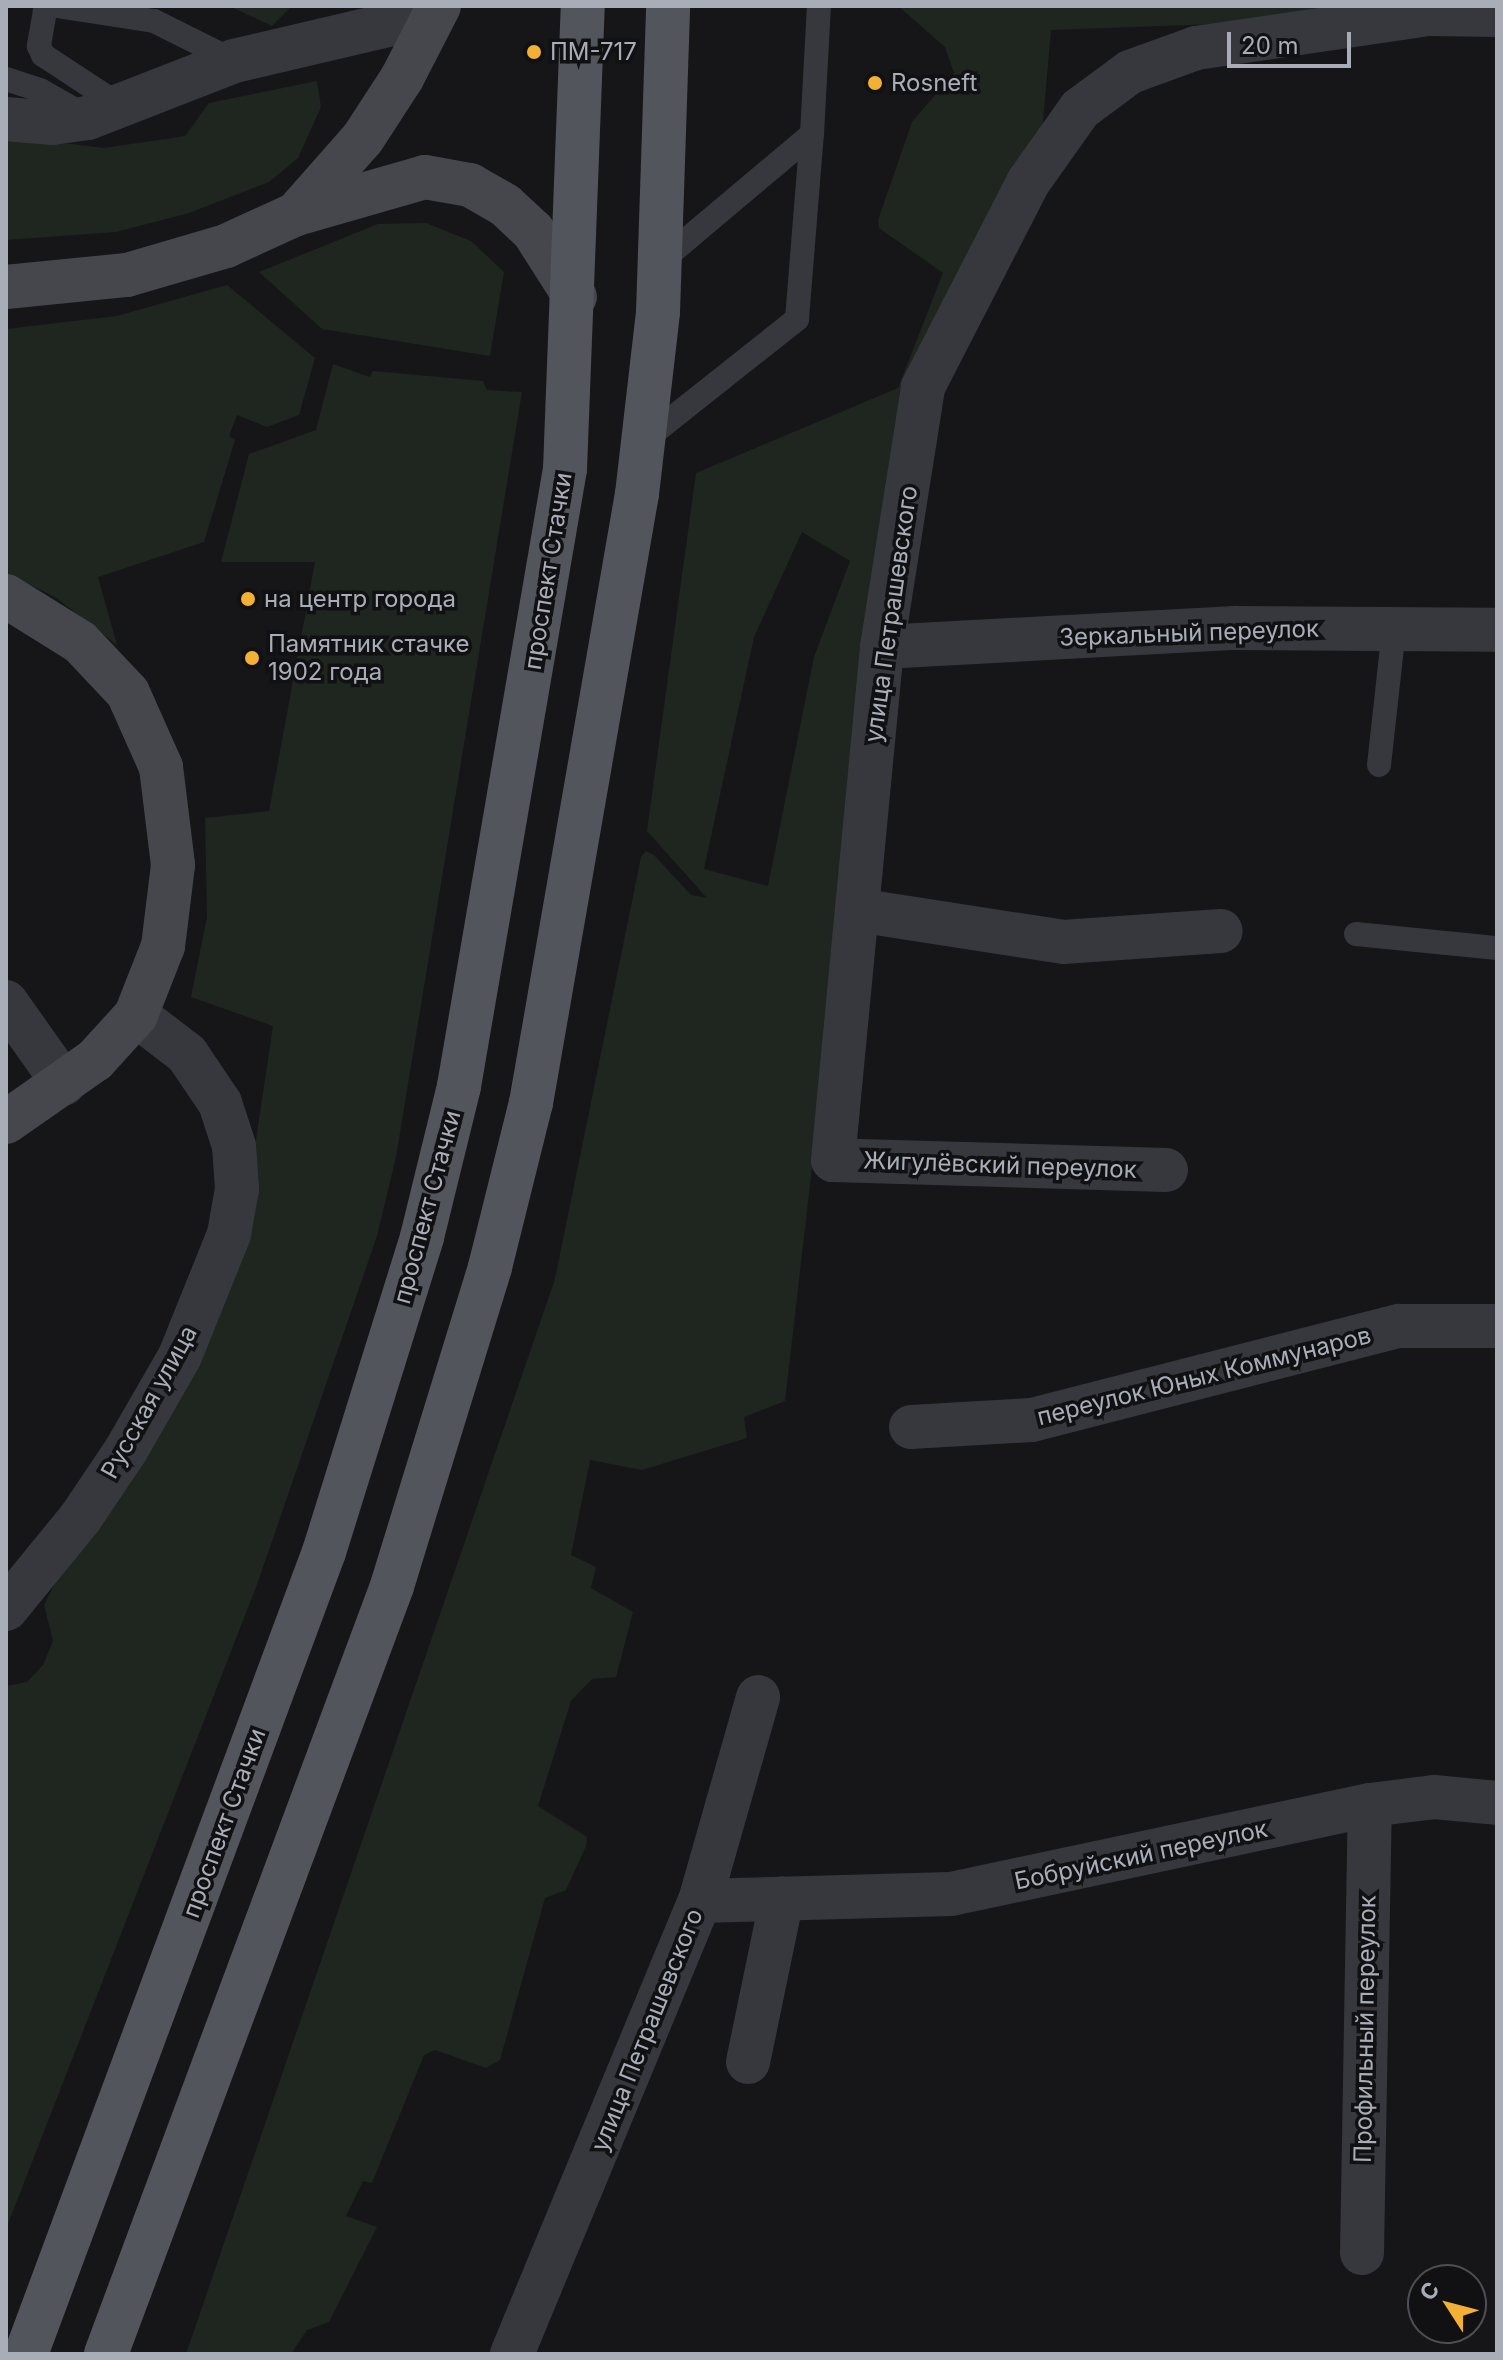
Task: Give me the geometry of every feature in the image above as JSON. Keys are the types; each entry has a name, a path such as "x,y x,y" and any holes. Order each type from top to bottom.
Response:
{"main road":[{"name":"проспект Стачки","path":"26,2354 324,1552 422,1237 459,1086 533,673 565,469 575,297 583,6"},
{"path":"106,2354 392,1586 490,1267 531,1103 604,696 642,442 660,262 668,6"},
{"path":"296,214 363,138 436,9"},
{"path":"6,287 127,275 226,246 296,214 425,177 470,185 505,205 533,231 575,297"},
{"path":"6,596 55,622 104,663 128,693 161,767 170,811 171,908 154,978 136,1015 106,1050 64,1084 6,1122"}],"street":[{"path":"6,119 52,123 102,110 234,61 436,9"},
{"name":"улица Петрашевского","path":"833,1160 882,647 923,387 1029,181 1080,109 1130,72 1196,48 1429,14 1497,15"},
{"name":"Зеркальный переулок","path":"882,647 1235,628 1497,630"},
{"path":"857,910 1063,942 1221,931"},
{"path":"6,1002 64,1084"},
{"name":"Русская улица","path":"6,1609 81,1517 126,1450 180,1356 229,1234 237,1189 234,1146 220,1103 187,1054 136,1015"},
{"name":"Жигулёвский переулок","path":"833,1160 1166,1170"},
{"name":"переулок Юных Коммунаров","path":"911,1427 1032,1420 1399,1326 1497,1326"},
{"name":"улица Петрашевского","path":"512,2354 700,1901 758,1697"},
{"name":"Бобруйский переулок","path":"700,1901 951,1894 1370,1805 1434,1797 1497,1803"},
{"name":"Профильный переулок","path":"1362,2253 1370,1805"},
{"path":"748,2062 782,1898"}],"lane":[{"path":"102,110 43,55 41,34 45,11 54,6 154,21 234,61"},
{"path":"642,442 797,319 819,6"},
{"path":"6,79 102,110"},
{"path":"660,262 812,134"},
{"path":"1379,765 1394,629"},
{"path":"1356,934 1497,948"}],"shaded area":[{"path":"229,6 292,6 272,26"},
{"path":"898,6 1327,6 1323,20 1051,30 1040,156 918,386 872,650 785,1401 744,1417 747,1438 642,1470 590,1460 571,1555 596,1567 591,1588 633,1612 616,1677 592,1679 571,1701 538,1806 587,1837 586,1846 566,1890 545,1898 500,2060 486,2068 435,2050 424,2055 372,2183 363,2181 346,2216 377,2227 329,2322 307,2330 291,2354 186,2354 555,1279 641,857 646,851 654,855 691,895 707,898 647,831 696,473 898,388 943,273 879,228 878,220 912,122 954,73 945,47","holes":["802,532 850,561 814,657 768,886 704,869 754,637"]},
{"path":"317,81 321,107 298,158 269,182 189,213 116,232 6,240 6,136 104,148 185,136 209,103"},
{"path":"426,223 471,241 504,272 490,356 322,329 259,272 378,224"},
{"path":"227,285 315,358 299,415 267,427 237,415 229,436 235,440 204,542 98,577 117,645 55,597 6,573 6,329 117,316"},
{"path":"333,364 370,377 373,371 483,381 487,390 522,392 396,1157 377,1236 258,1582 6,2229 6,1686 27,1682 43,1665 53,1641 44,1605 245,1214 273,1026 191,997 207,917 205,818 269,811 315,562 221,562 249,454 316,430"}],"place":[{"name":"ПМ-717","path":"534,52"},
{"name":"Rosneft","path":"875,83"},
{"name":"на центр города","path":"248,599"},
{"name":"Памятник стачке 1902 года","path":"252,658"}]}
